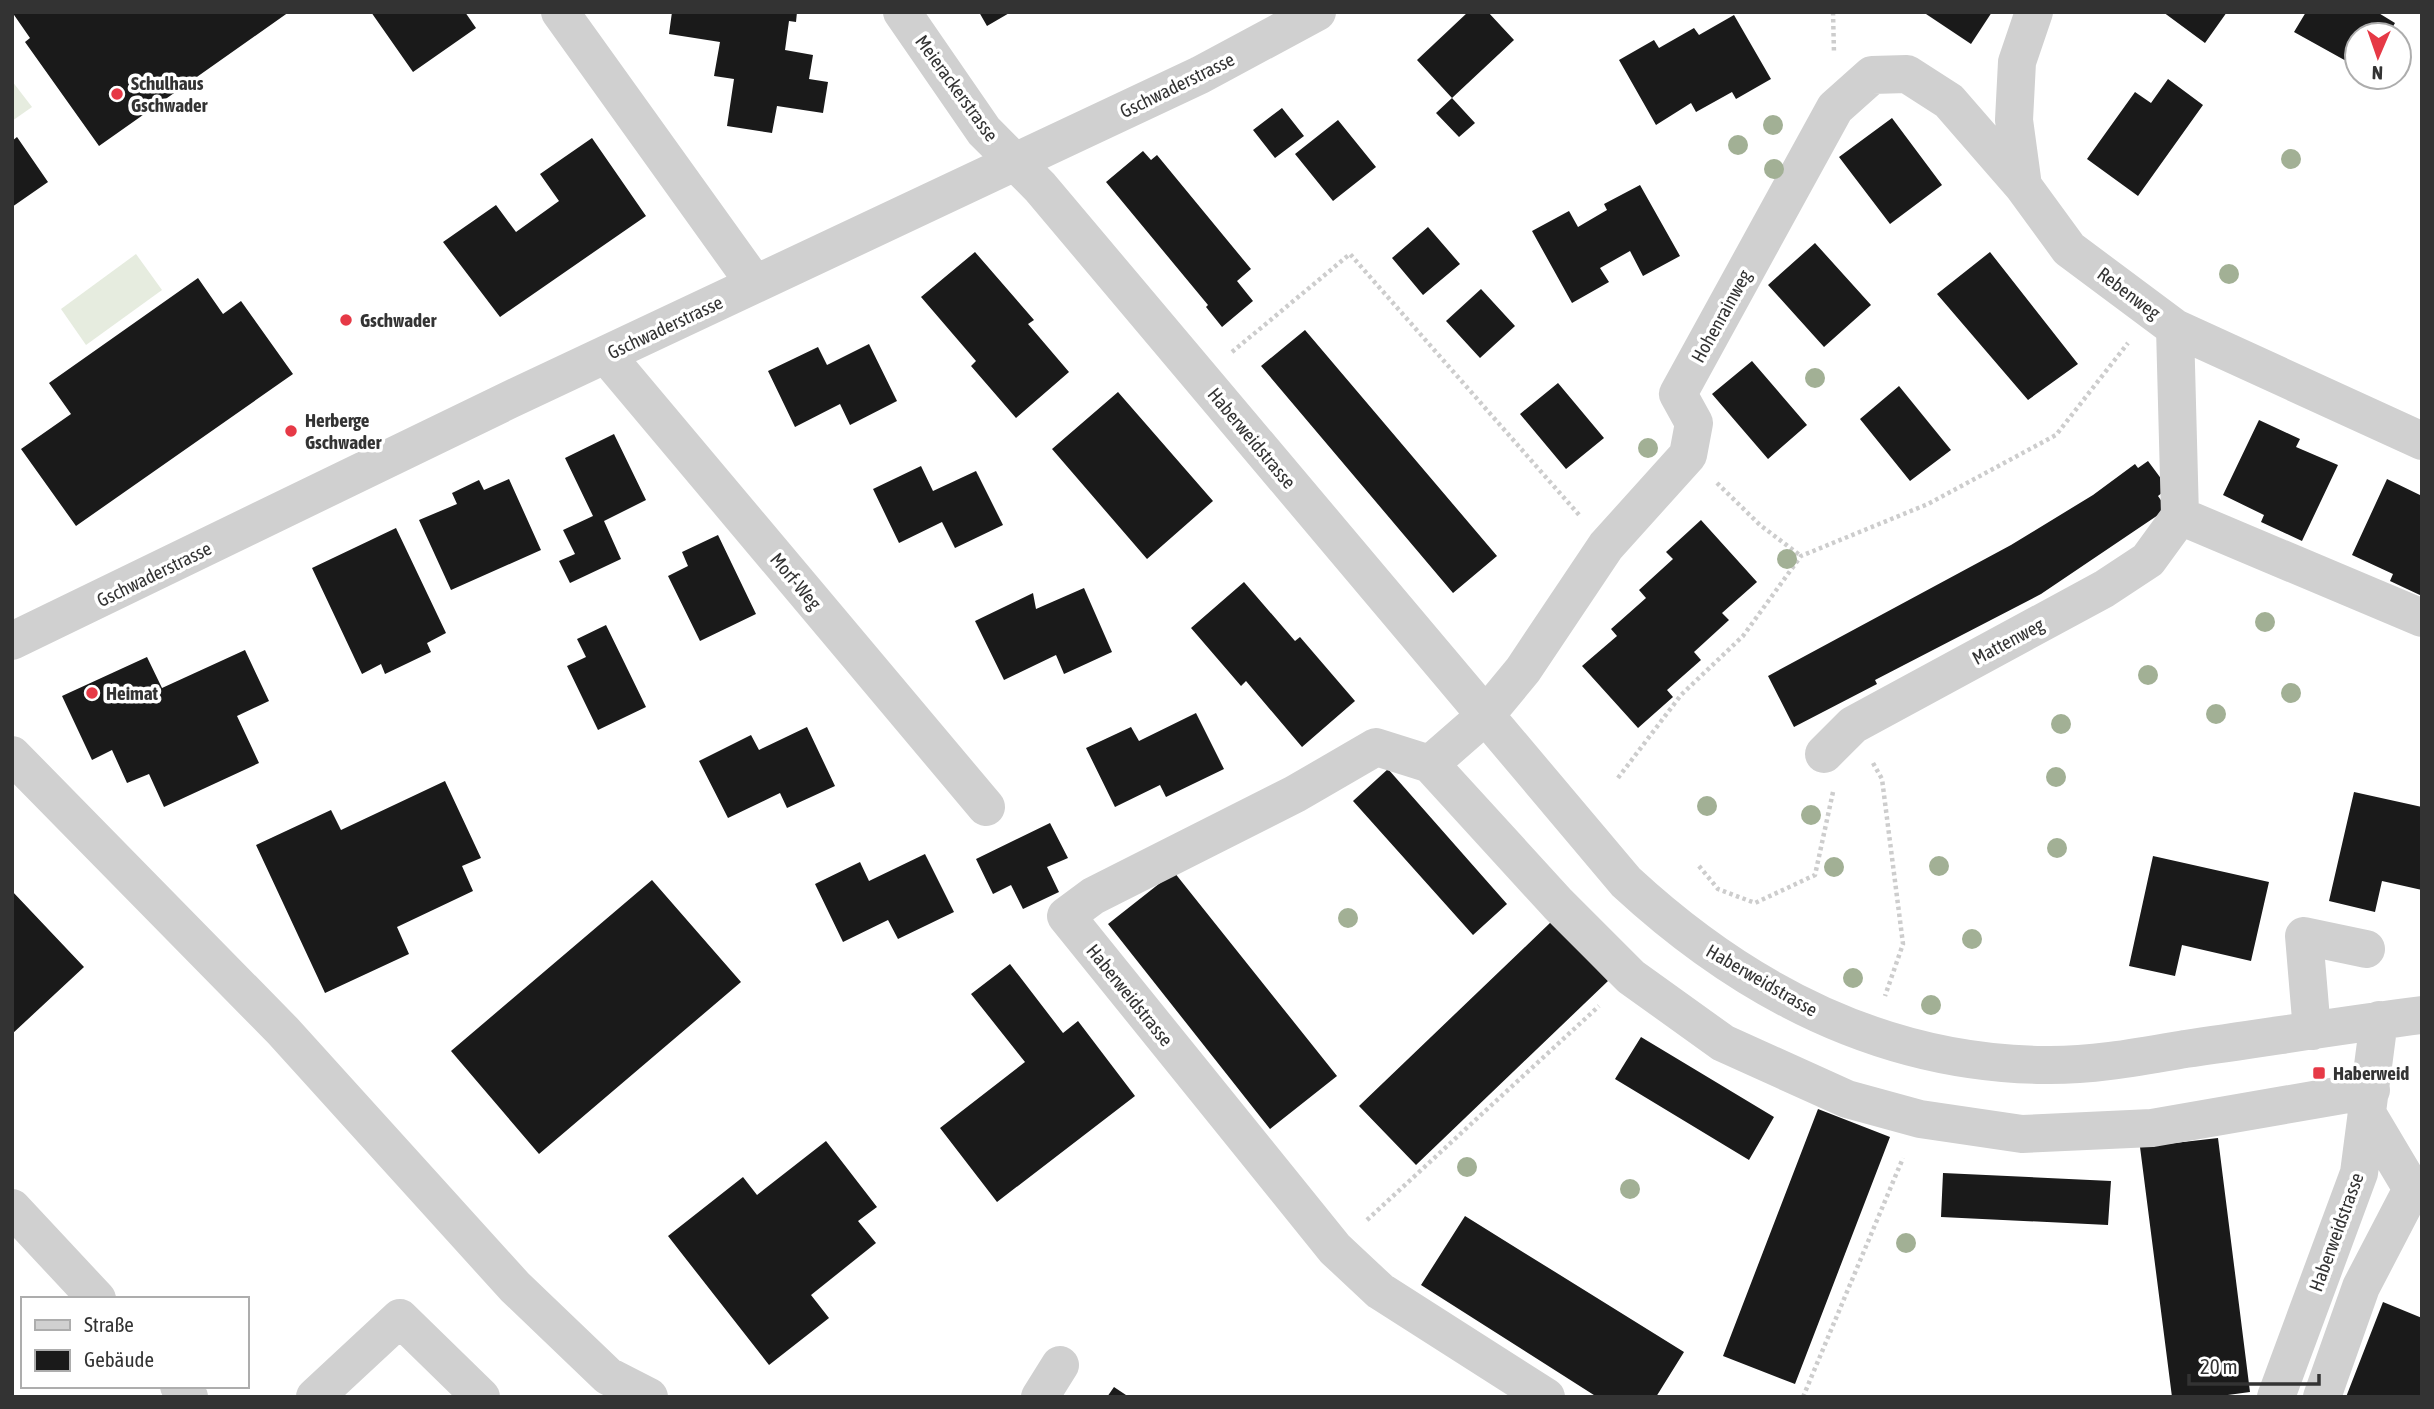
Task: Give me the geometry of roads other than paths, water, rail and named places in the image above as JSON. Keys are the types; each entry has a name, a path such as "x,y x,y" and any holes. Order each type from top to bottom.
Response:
{"street":[{"path":"559,12 755,284"},
{"name":"Meierackerstrasse","path":"902,12 984,131 1015,162"},
{"name":"Gschwaderstrasse","path":"12,641 755,284 1200,75 1317,12"},
{"name":"Rebenweg","path":"2034,12 2017,62 2014,120 2023,186 2068,249 2164,319 2422,441"},
{"name":"Hohenrainweg","path":"1486,716 1523,670 1606,546 1688,455 1694,423 1678,394 1835,108 1872,75 1907,74 1949,101 2023,186"},
{"name":"Haberweidstrasse","path":"1015,162 1626,882 1706,950 1747,976 1797,1005 1871,1035 1976,1061 2045,1065 2104,1062 2422,1015"},
{"path":"2164,319 2180,516 2422,618"},
{"name":"Morf-Weg","path":"606,355 986,807"},
{"name":"Mattenweg","path":"1824,754 1853,725 2104,589 2148,560 2180,516"},
{"path":"1486,716 1430,764 1558,904 1631,976 1723,1043 1847,1099 1920,1119 2022,1134 2152,1128 2370,1102 2417,1193 2361,1287 2322,1397"},
{"name":"Haberweidstrasse","path":"1430,764 1376,747 1295,794 1093,896 1066,916 1335,1249 1380,1291 1546,1397"},
{"path":"12,755 283,1031 515,1287 608,1376 649,1397"},
{"path":"2312,1031 2304,936 2367,949"},
{"name":"Haberweidstrasse","path":"2276,1397 2359,1173 2379,1020"},
{"path":"12,1208 95,1297"},
{"path":"315,1397 400,1318 481,1397"}],"place":[{"name":"Schulhaus Gschwader","path":"117,94"},
{"name":"Gschwader","path":"346,320"},
{"name":"Herberge Gschwader","path":"291,431"},
{"name":"Heimat","path":"92,693"},
{"name":"Haberweid","path":"2319,1073"}]}
